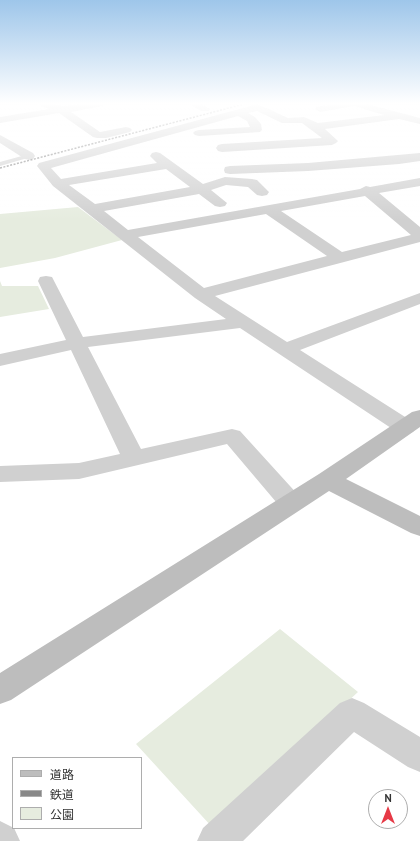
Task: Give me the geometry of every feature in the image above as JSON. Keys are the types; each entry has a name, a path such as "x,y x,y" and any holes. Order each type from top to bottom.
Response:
{"street":[{"path":"7,142 29,156"},
{"path":"0,690 328,480 412,422 285,349 201,294 58,183 43,166 126,142"},
{"path":"137,142 220,203"},
{"path":"213,142 222,148 312,142"},
{"path":"222,148 227,175"},
{"path":"93,209 202,189 227,175 420,157"},
{"path":"58,183 168,165"},
{"path":"308,168 328,198"},
{"path":"227,175 252,183 262,192"},
{"path":"125,235 366,190 420,182"},
{"path":"366,190 420,234"},
{"path":"164,197 177,208"},
{"path":"268,209 340,258"},
{"path":"201,294 420,237"},
{"path":"46,281 134,459"},
{"path":"285,349 420,298"},
{"path":"0,360 77,343 243,322"},
{"path":"0,474 79,471 232,436 291,503"},
{"path":"328,480 420,527"},
{"path":"216,841 352,713 420,756"}],"lane":[{"path":"0,164 29,156"}],"green space":[{"path":"78,207 122,240 55,258 0,268 0,214"},
{"path":"0,281 2,286 38,286 49,309 0,317"},
{"path":"280,629 358,692 212,827 136,744"}],"railway":[{"path":"0,168 98,142"}]}
